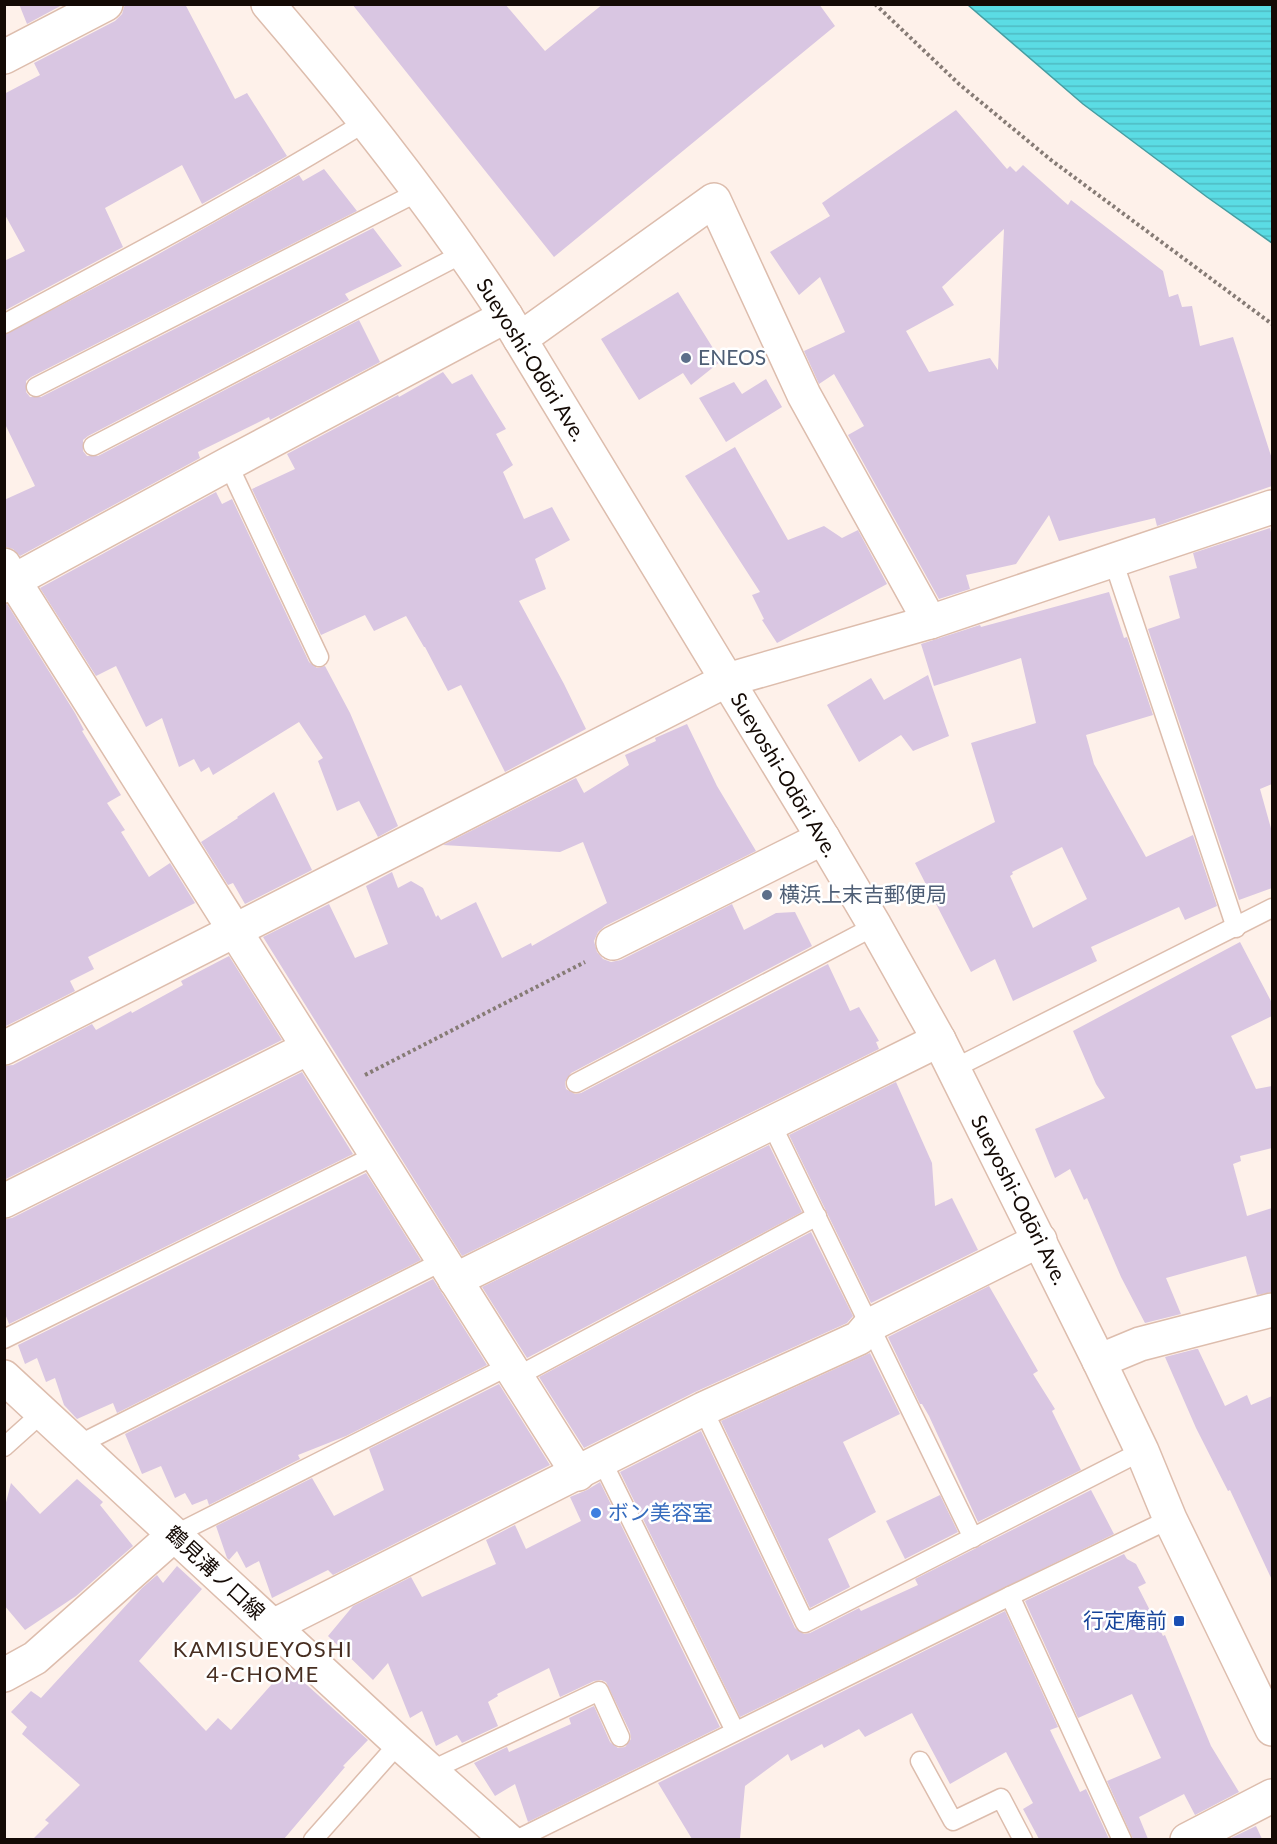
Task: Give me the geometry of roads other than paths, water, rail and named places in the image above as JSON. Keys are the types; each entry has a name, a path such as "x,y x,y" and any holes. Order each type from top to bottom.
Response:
{"street":[{"path":"4,57 106,4"},
{"name":"Sueyoshi-Odōri Ave.","path":"281,9 364,123 464,253 513,328 875,926 939,1040 1040,1240 1142,1451 1170,1519 1272,1729"},
{"path":"590,1467 513,1371 8,577 228,464 513,328 714,200 804,395 930,622"},
{"path":"4,1048 726,680 930,622 1272,507"},
{"path":"613,943 823,838"},
{"path":"449,1271 771,1123 939,1040"},
{"path":"4,1201 308,1048"},
{"path":"273,1626 703,1410 859,1338 870,1325 1040,1240"},
{"path":"1099,1361 1140,1344 1272,1310"},
{"name":"鶴見溝ノ口線","path":"4,1377 399,1743 508,1839"},
{"path":"4,1675 35,1658 174,1535"},
{"path":"1187,1839 1272,1796"}],"lane":[{"path":"4,324 180,229 364,123"},
{"path":"36,387 418,192"},
{"path":"93,446 464,253"},
{"path":"228,464 319,657"},
{"path":"1113,560 1236,928"},
{"path":"953,1069 1272,908"},
{"path":"576,1083 875,926"},
{"path":"771,1123 973,1538"},
{"path":"4,1339 376,1155"},
{"path":"174,1535 513,1371 817,1216"},
{"path":"78,1445 449,1271"},
{"path":"703,1410 805,1623 1142,1451"},
{"path":"4,1447 43,1412"},
{"path":"590,1467 735,1731"},
{"path":"516,1839 1170,1519"},
{"path":"1010,1596 1122,1839"},
{"path":"430,1771 599,1691 620,1737"},
{"path":"313,1839 399,1743"},
{"path":"920,1761 953,1821 1001,1798 1023,1839"}],"water":[{"path":"968,5 1272,5 1272,243 1083,104"}],"place":[{"name":"ENEOS","path":"686,358"},
{"name":"横浜上末吉郵便局","path":"767,895"},
{"name":"ボン美容室","path":"596,1513"},
{"name":"行定庵前","path":"1179,1621"}],"district":[{"name":"KAMISUEYOSHI 4-CHOME","path":"263,1662"}]}
